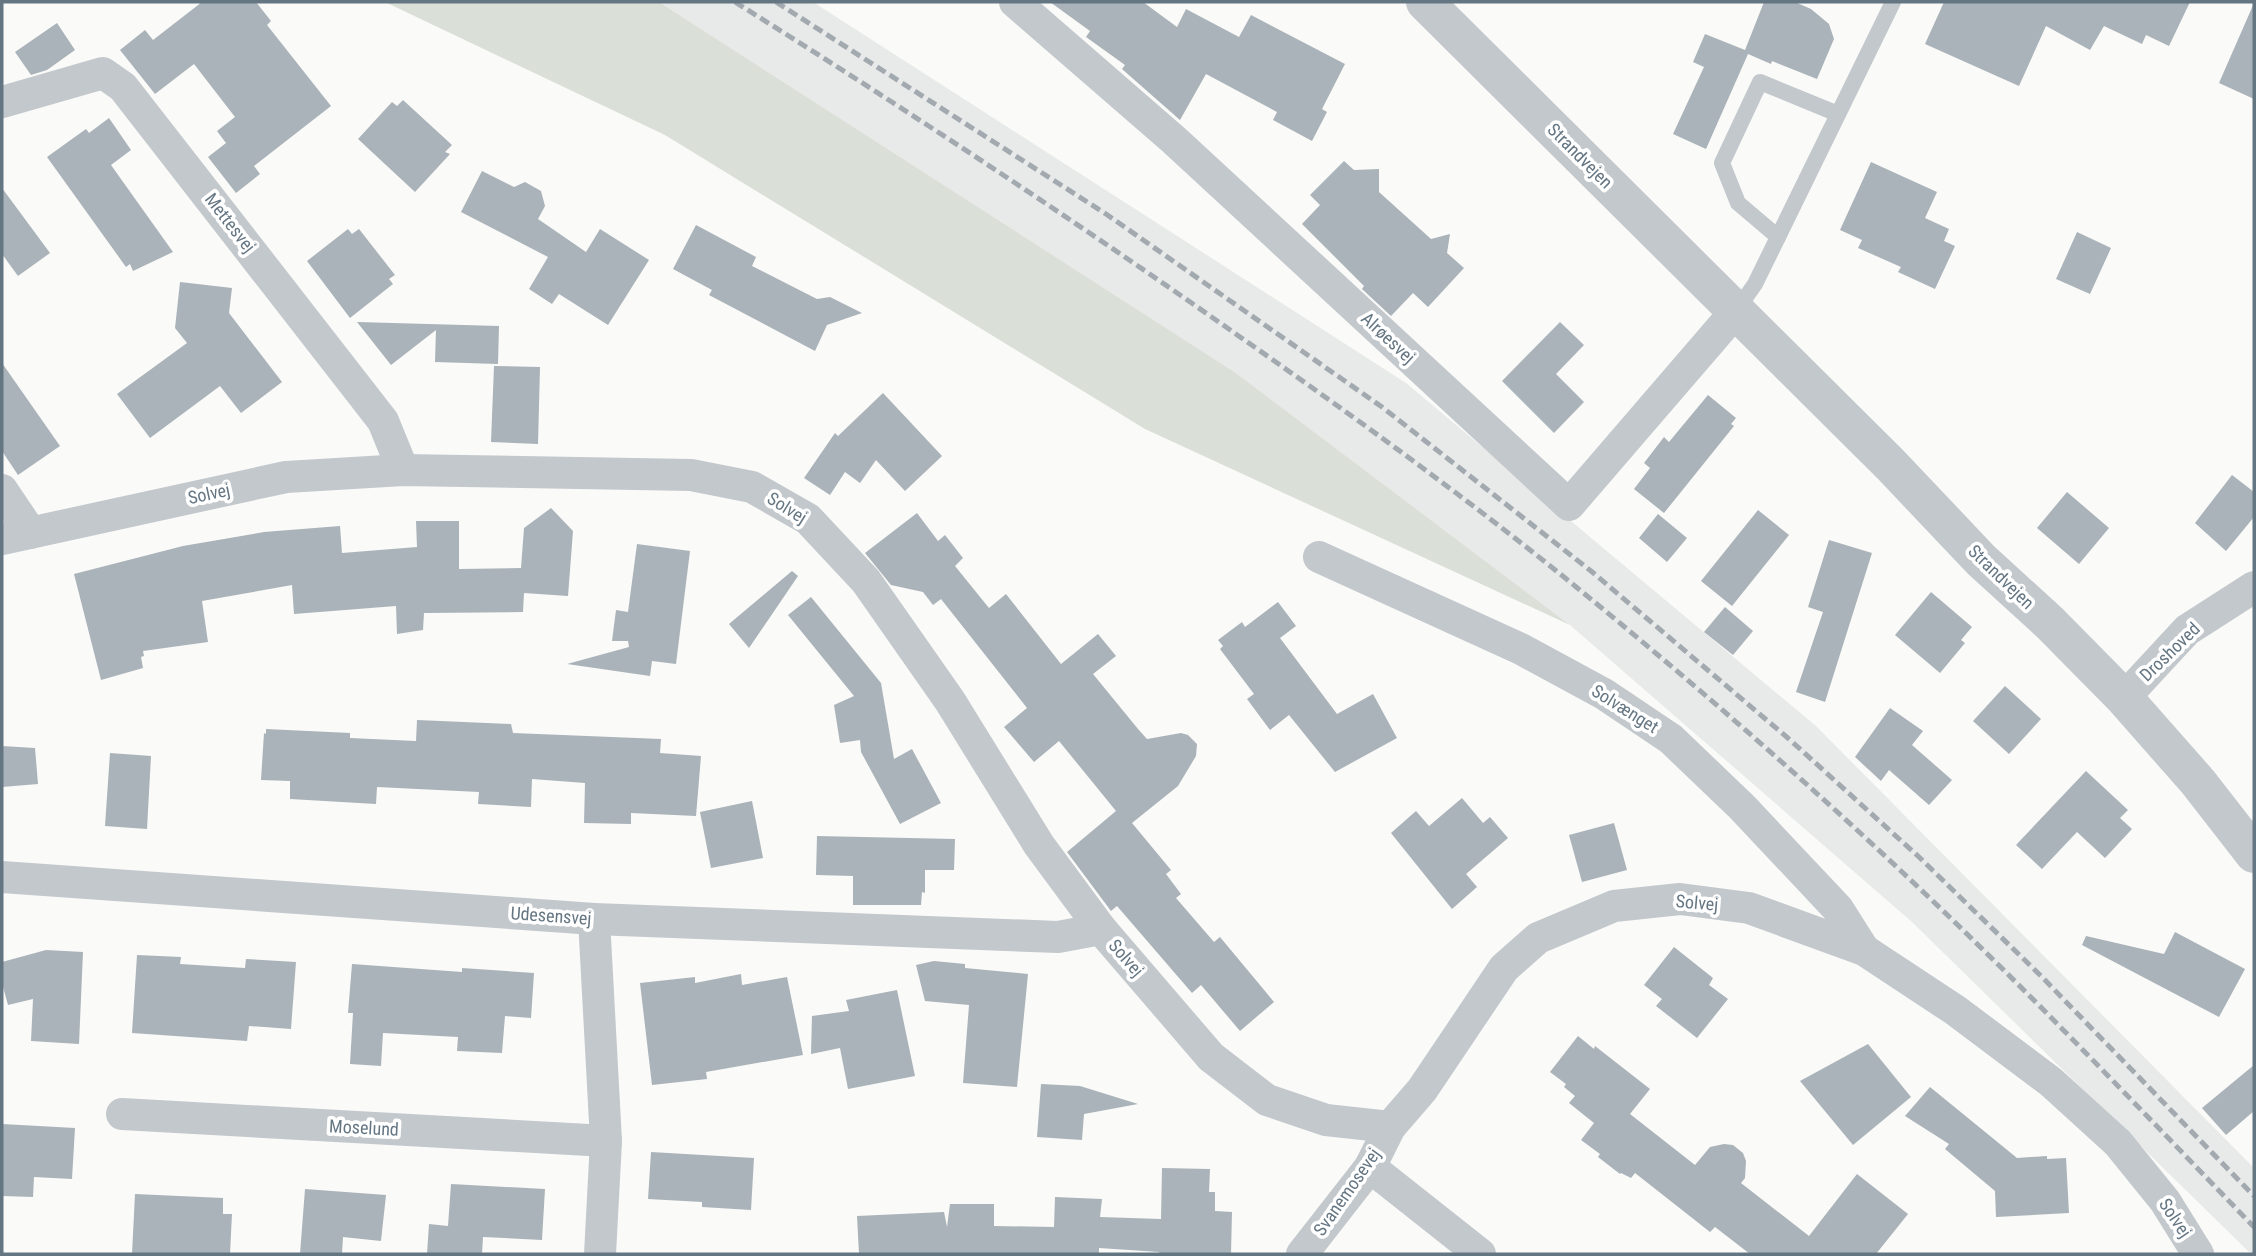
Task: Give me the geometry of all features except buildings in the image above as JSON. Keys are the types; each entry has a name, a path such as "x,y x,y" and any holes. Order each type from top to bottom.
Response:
{"street":[{"name":"Alrøesvej","path":"1015,2 1174,140 1569,505 1736,311"},
{"name":"Strandvejen","path":"1425,2 1891,465 1982,560 2050,623 2124,698 2198,782 2254,855"},
{"name":"Mettesvej","path":"2,102 103,73 123,87 383,421 403,470"},
{"name":"Solvej","path":"16,536 286,477 403,470 691,475 751,486 808,519 866,581 950,701 1040,845 1101,929 1211,1057 1268,1100 1326,1120 1390,1127 1422,1090 1504,968 1538,938 1614,906 1680,899 1749,908 1864,950 1955,1010 2051,1082 2118,1143 2165,1201 2199,1254"},
{"path":"2,490 16,536"},
{"name":"Solvænget","path":"1319,557 1521,649 1604,694 1671,739 1742,807 1838,909 1864,950"},
{"name":"Droshoved","path":"2124,698 2187,629 2254,587"},
{"name":"Udesensvej","path":"2,877 594,919 1058,937 1101,929"},
{"path":"594,919 606,1141 600,1254"},
{"name":"Moselund","path":"122,1114 606,1141"},
{"name":"Svanemosevej","path":"1302,1254 1370,1167 1390,1127"},
{"path":"1370,1167 1480,1254"}],"lane":[{"path":"1736,311 1755,284 1893,2"},
{"path":"1778,237 1738,203 1721,163 1760,82 1838,114"}],"shaded area":[{"path":"385,2 659,2 1236,373 1570,625 1145,429 665,135"},
{"path":"659,2 813,2 1406,383 1816,726 2254,1168 2254,1254 1912,922 1570,625 1236,373"}],"railway":[{"path":"735,2 991,167 1181,295 1411,460 1575,586 1740,726 1901,871 2036,1002 2254,1227"},
{"path":"776,2 1106,214 1382,407 1591,571 1789,739 1919,857 2041,976 2254,1196"}]}
